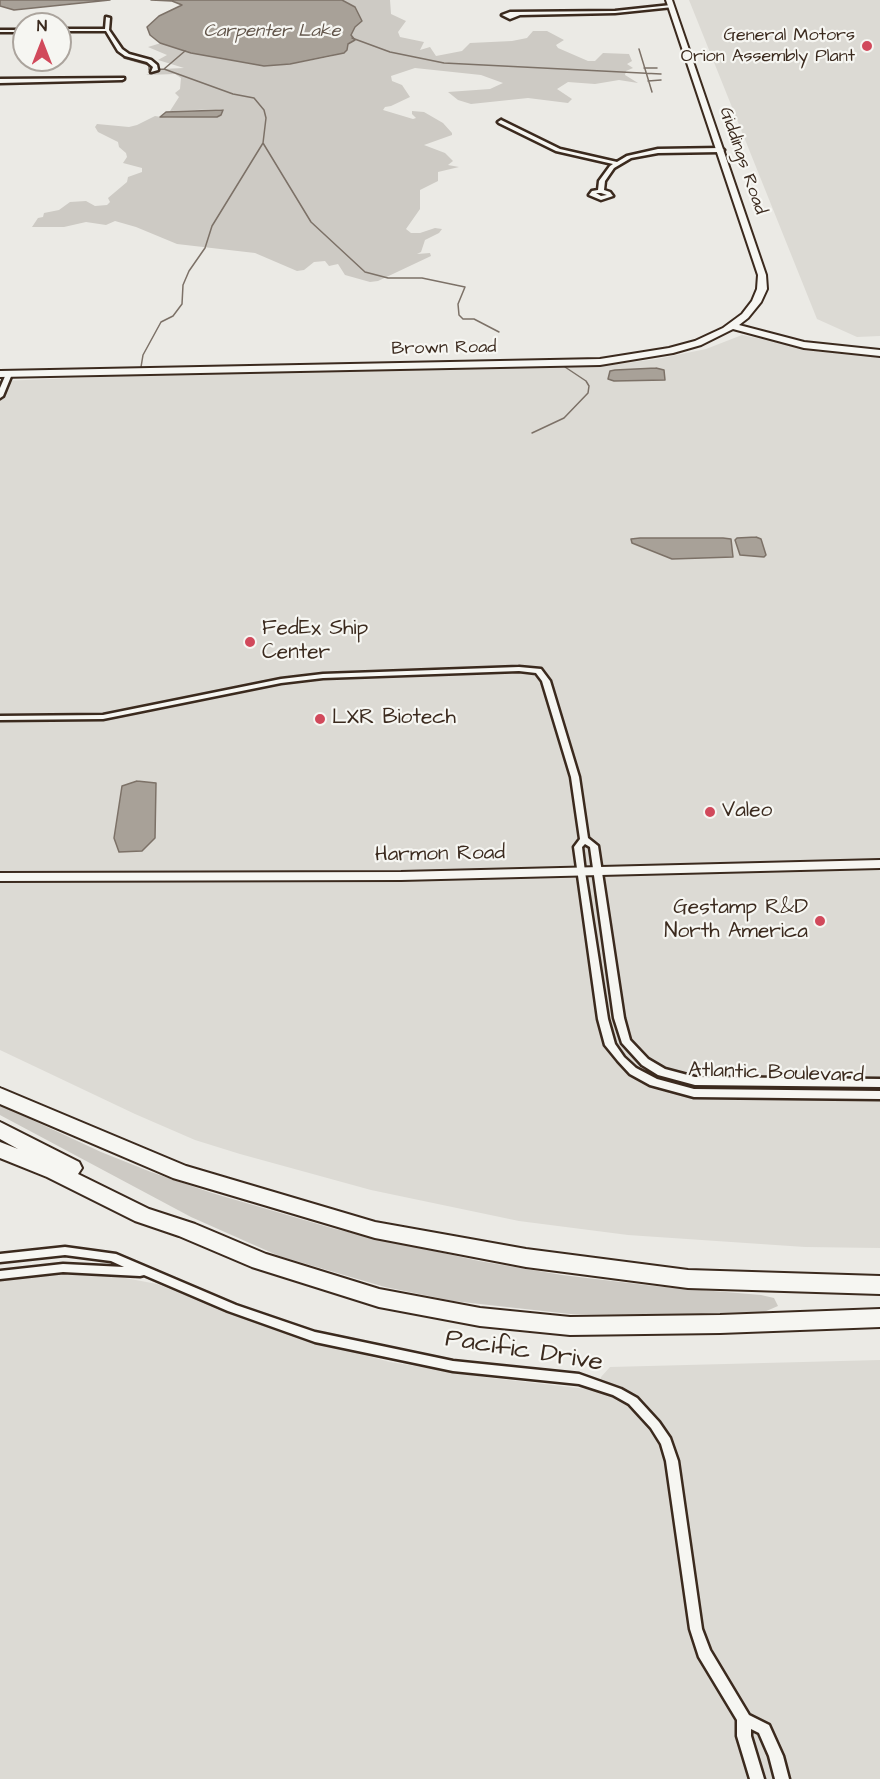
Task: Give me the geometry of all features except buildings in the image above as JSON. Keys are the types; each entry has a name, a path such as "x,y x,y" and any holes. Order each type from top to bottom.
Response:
{"highway":[{"path":"0,1095 180,1172 375,1230 526,1258 688,1279 880,1285"},
{"path":"0,1130 187,1230"},
{"path":"0,1150 54,1171 142,1215 187,1230 260,1261 380,1298 480,1317 570,1326 880,1318"}],"main road":[{"name":"Giddings Road","path":"670,3 758,258 763,279 762,291 754,305 733,326"},
{"path":"733,326 808,346 880,352"},
{"name":"Brown Road","path":"4,374 600,362 633,359 678,350 708,339 733,326"}],"street":[{"path":"518,14 619,12 670,3"},
{"path":"108,18 107,30 120,50 127,55 149,61 155,66 156,69 153,71"},
{"path":"72,30 107,30"},
{"path":"0,81 122,79"},
{"path":"501,122 558,150 616,163"},
{"path":"601,191 603,178 616,163 646,153 720,150"},
{"path":"0,396 4,392 4,374"},
{"path":"0,718 109,716 281,681 323,676 519,669 538,671 546,681 572,763 584,839"},
{"name":"Atlantic Boulevard","path":"880,1083 695,1081 662,1072 645,1062 625,1041 619,1018 594,846 584,839 579,847 581,872 603,1019 610,1045 633,1071 654,1082 694,1093 880,1095"},
{"name":"Harmon Road","path":"0,877 401,876 880,864"},
{"name":"Pacific Drive","path":"0,1258 65,1251 112,1257 145,1273 232,1308 315,1337 453,1366 579,1379 617,1392 633,1401 656,1425 666,1442 672,1461 696,1629 704,1653 744,1719 744,1736 757,1779"},
{"name":"Pacific Drive","path":"0,1275 63,1268 145,1273"},
{"name":"Pacific Drive","path":"744,1719 764,1729 776,1756 782,1779"}],"shaded area":[{"path":"342,0 390,0 391,14 406,21 398,32 400,37 424,42 420,50 430,47 436,56 462,51 470,43 512,41 527,38 533,31 547,31 564,40 556,45 558,48 588,61 595,61 603,53 629,54 632,61 627,64 633,68 626,71 625,75 638,83 619,80 595,84 568,82 557,89 572,99 568,103 528,98 471,104 458,100 448,92 490,89 503,83 481,75 415,68 391,76 392,81 402,85 410,97 385,107 383,110 413,119 416,118 412,111 424,112 443,123 452,135 424,145 445,153 453,161 448,165 459,167 438,172 438,181 420,190 420,209 406,229 411,233 420,233 435,228 442,229 425,240 421,252 417,254 430,253 431,256 378,281 370,282 345,275 338,264 329,266 325,261 314,262 304,270 297,271 255,253 177,244 115,221 106,225 86,222 64,227 32,227 38,218 43,217 44,213 59,210 70,202 86,201 95,206 107,205 110,202 108,198 127,182 128,177 142,172 142,168 123,163 127,157 126,153 119,147 118,142 98,132 95,127 97,124 129,127 155,116 167,118 221,115 223,110 220,109 170,111 179,97 175,93 180,89 181,78 175,74 146,75 161,69 184,68 158,60 167,55 148,47 161,43 191,53 264,66 329,57 346,52 348,44 355,40 351,36 354,28 362,21 355,7"},
{"path":"689,0 880,0 880,336 857,337 817,319"},
{"path":"742,335 828,352 880,356 880,860 346,873 0,872 0,381 610,365 657,359 706,349"},
{"path":"880,868 880,1248 805,1247 628,1235 519,1221 371,1190 195,1140 0,1050 0,882 387,881"},
{"path":"0,1105 101,1152 151,1172 212,1193 335,1229 479,1261 562,1275 761,1295 774,1298 778,1306 764,1312 648,1315 570,1314 453,1301 385,1287 279,1256 191,1217 0,1115"},
{"path":"65,1274 104,1274 157,1284 280,1332 390,1362 491,1378 596,1390 601,1377 610,1367 880,1360 880,1779 0,1779 0,1281"}],"water":[{"path":"0,0 110,0 14,10 0,6"},
{"name":"Carpenter Lake","path":"151,0 342,0 355,7 362,21 351,35 355,40 348,44 344,53 290,64 264,66 191,53 160,43 150,35 147,27 159,16 182,5 172,1"},
{"path":"223,110 217,117 160,117 166,112"},
{"path":"656,368 664,370 665,380 614,381 608,379 610,371"},
{"path":"756,537 761,539 766,555 764,557 740,555 735,540"},
{"path":"631,539 731,539 733,557 672,559 632,543"},
{"path":"137,781 156,783 155,838 142,851 119,852 114,838 122,786"}],"waterway":[{"path":"352,38 390,52 444,63 646,73"},
{"path":"639,49 645,68"},
{"path":"164,69 185,51"},
{"path":"124,58 149,65 149,70 164,69"},
{"path":"645,68 657,68"},
{"path":"645,68 646,73"},
{"path":"164,69 233,94 254,98 264,110 266,118 263,143"},
{"path":"646,73 661,74"},
{"path":"646,73 649,81"},
{"path":"649,81 661,80"},
{"path":"649,81 652,92"},
{"path":"141,367 143,355 161,322 173,316 182,304 183,285 189,271 205,248 212,226 263,143"},
{"path":"263,143 311,222 365,272 388,278 422,278 465,287 458,304 459,315 463,319 474,319 499,332"},
{"path":"532,433 564,418 588,393 589,386 586,381 565,367"}],"place":[{"name":"General Motors Orion Assembly Plant","path":"867,46"},
{"name":"FedEx Ship Center","path":"250,642"},
{"name":"LXR Biotech","path":"320,719"},
{"name":"Valeo","path":"710,812"},
{"name":"Gestamp R&D North America","path":"820,921"}]}
